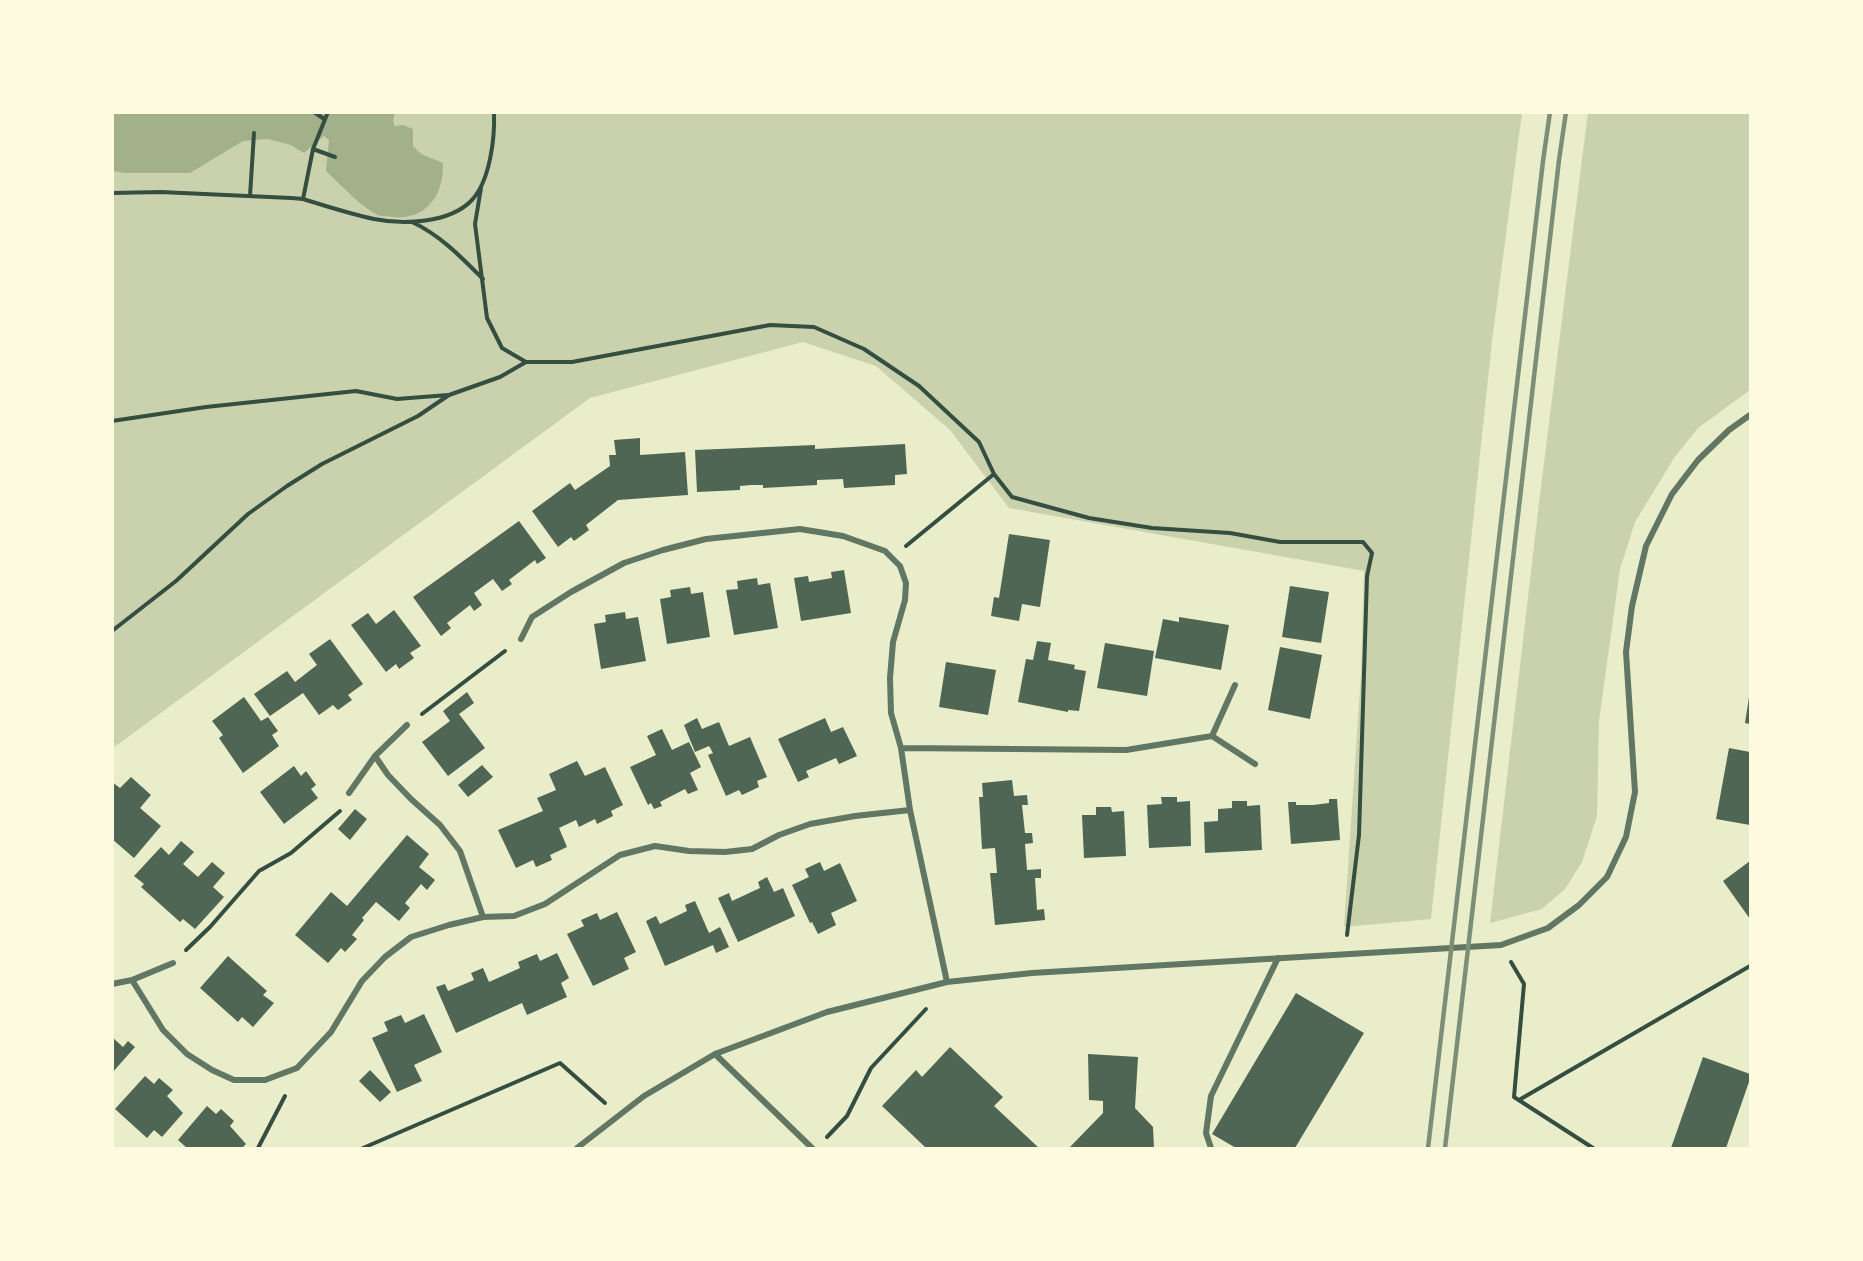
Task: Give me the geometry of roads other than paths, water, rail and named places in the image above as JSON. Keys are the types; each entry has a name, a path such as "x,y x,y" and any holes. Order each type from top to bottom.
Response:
{"street":[{"path":"577,1149 644,1096 715,1054 827,1012 950,982 1032,973 1502,945 1548,927 1579,906 1607,877 1626,837 1635,792 1626,652 1632,606 1646,546 1672,494 1698,460 1729,430 1750,415"},
{"path":"521,639 532,617 571,592 624,563 706,539 800,529 843,536 885,551 900,566 906,583 905,600 893,642 890,678 891,712 901,748 910,810 950,982"},
{"path":"1212,736 1234,685"},
{"path":"349,793 375,756 407,725"},
{"path":"901,748 1126,750 1212,736 1256,764"},
{"path":"375,756 388,775 440,825 460,850 483,917"},
{"path":"132,980 163,1030 188,1054 212,1070 234,1080 265,1080 297,1068 331,1032 362,981 385,957 411,937 483,917 514,916 545,904 620,855 655,846 689,851 725,852 752,849 779,835 810,824 910,810"},
{"path":"1212,1149 1206,1133 1211,1096 1278,958"},
{"path":"112,984 132,980 173,963"},
{"path":"715,1054 812,1149"}],"railway":[{"path":"1428,1148 1550,112"},
{"path":"1445,1148 1566,112"}]}
